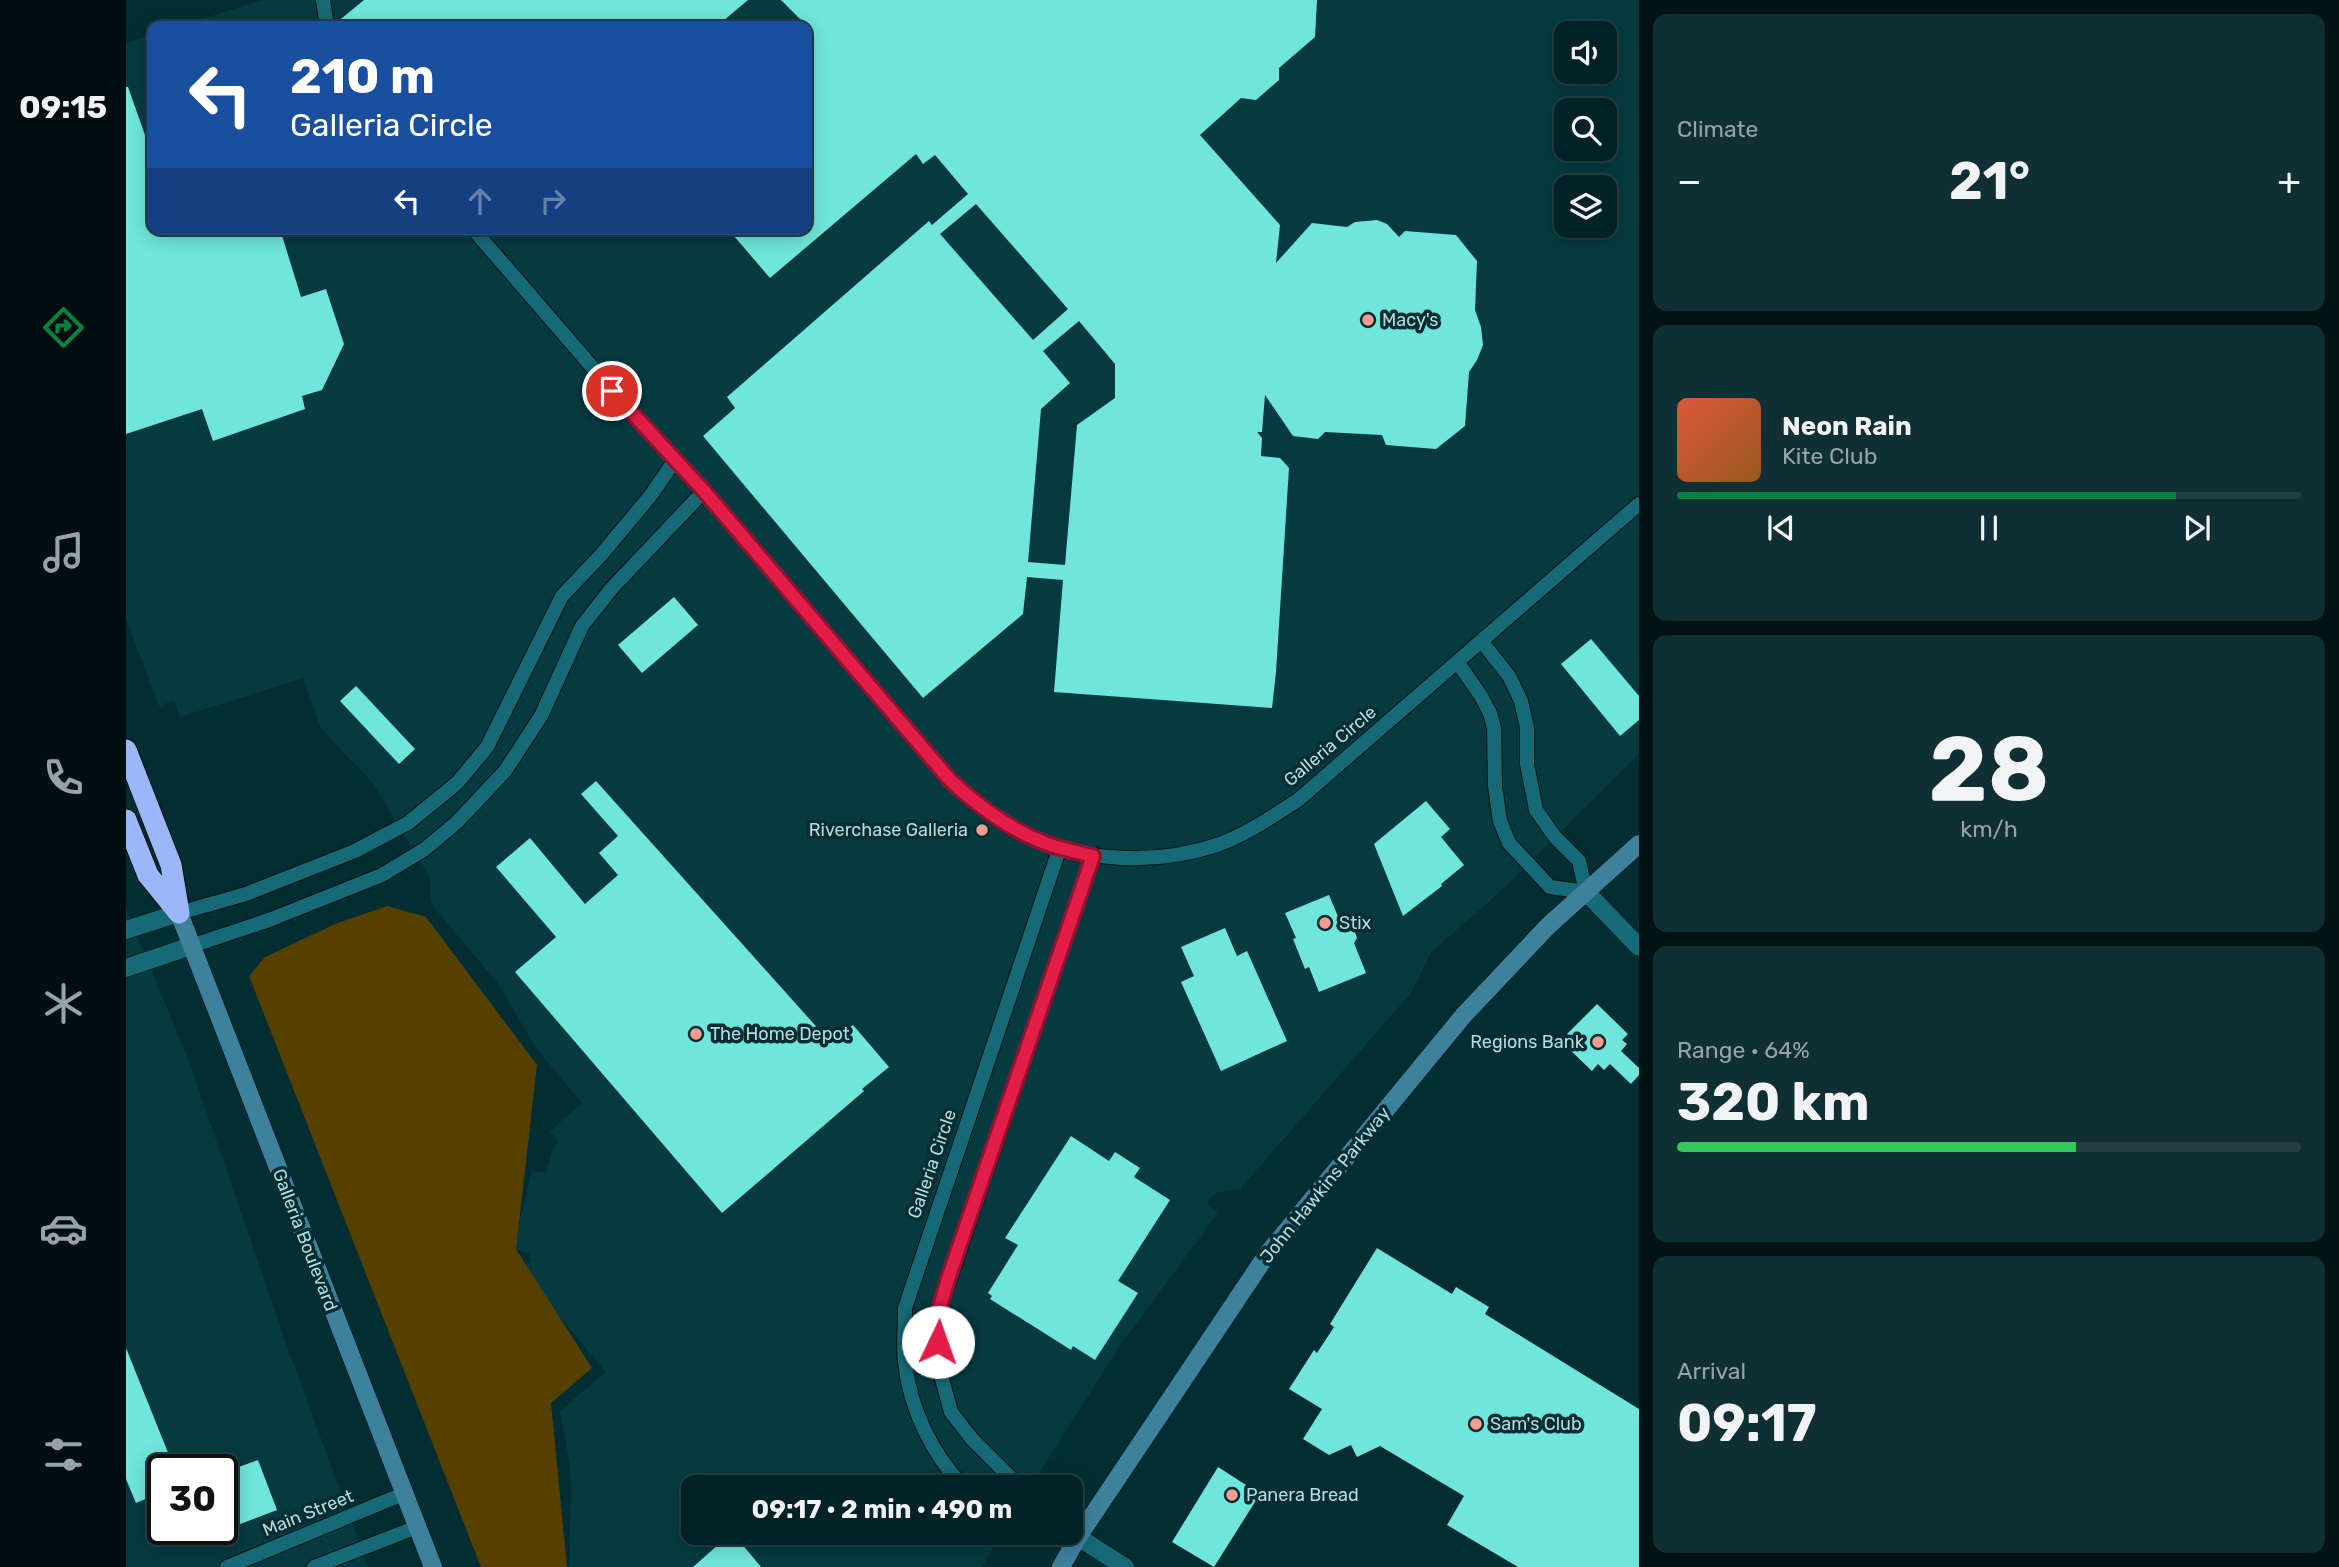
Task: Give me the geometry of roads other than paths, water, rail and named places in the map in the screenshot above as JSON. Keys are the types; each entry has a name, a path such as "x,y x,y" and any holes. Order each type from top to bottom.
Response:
{"highway":[{"path":"126,750 171,864 179,913"},
{"path":"126,820 148,875 179,913"}],"main road":[{"name":"John Hawkins Parkway","path":"1083,1520 1268,1254 1463,1016 1548,926 1639,844"},
{"name":"Galleria Boulevard","path":"179,913 433,1567"},
{"name":"John Hawkins Parkway","path":"1061,1567 1070,1545"}],"street":[{"path":"323,0 326,21"},
{"name":"Galleria Circle","path":"478,235 704,491 950,780 971,800 1010,827 1047,844 1093,856 1163,857 1216,845 1254,828 1298,800 1639,504"},
{"path":"126,930 246,894 355,851 408,822 457,783 487,747 562,596 601,555 651,495 675,460"},
{"path":"126,968 269,920 382,875 425,849 457,822 505,771 541,716 582,626 612,588 704,491"},
{"path":"1482,642 1509,676 1521,701 1527,728 1527,764 1536,810 1555,837 1579,861 1586,892 1639,947"},
{"path":"1458,663 1490,713 1494,728 1495,786 1500,821 1509,843 1550,887 1586,892"},
{"name":"Galleria Circle","path":"952,1475 927,1436 911,1396 905,1361 905,1308 1060,847"},
{"path":"1007,1475 972,1439 951,1412 939,1368 937,1317 1093,856"},
{"name":"Main Street","path":"227,1567 403,1494"},
{"path":"314,1567 416,1527"},
{"path":"1083,1538 1125,1567"}],"place":[{"name":"Macy's","path":"1368,320"},
{"name":"Riverchase Galleria","path":"982,830"},
{"name":"Stix","path":"1325,923"},
{"name":"The Home Depot","path":"696,1034"},
{"name":"Regions Bank","path":"1598,1042"},
{"name":"Sam's Club","path":"1476,1424"},
{"name":"Panera Bread","path":"1232,1495"}]}
